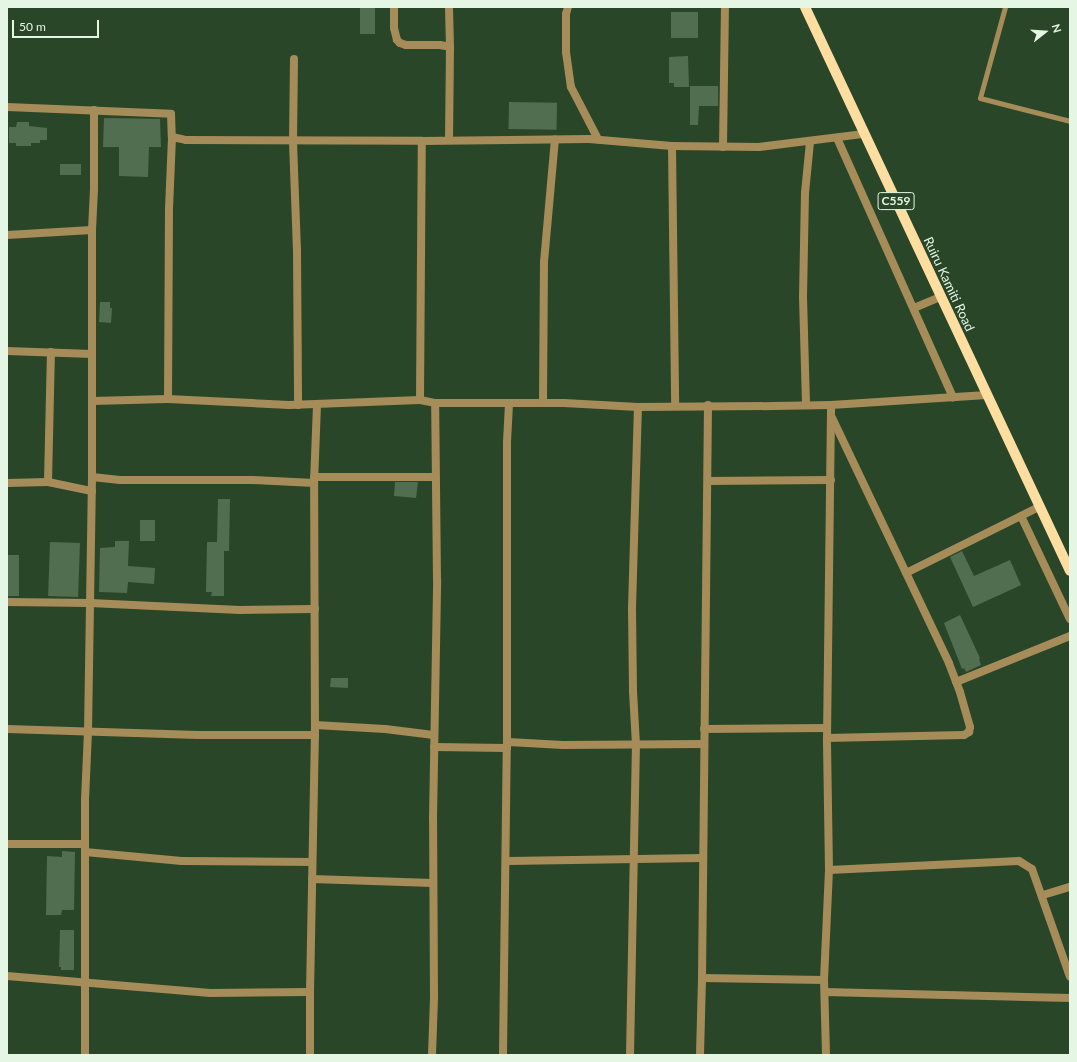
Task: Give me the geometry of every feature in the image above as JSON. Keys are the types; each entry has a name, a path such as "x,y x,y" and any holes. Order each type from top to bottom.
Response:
{"main road":[{"name":"Ruiru Kamiti Road","path":"805,7 1070,571"}],"street":[{"path":"394,7 394,28 397,40 400,43 406,45 440,45 450,47"},
{"path":"449,140 450,7"},
{"path":"568,7 566,14 566,52 571,87 598,139"},
{"path":"723,147 725,7"},
{"path":"294,59 293,142 297,249 298,405"},
{"path":"7,107 171,114 172,137 169,208 168,399"},
{"path":"85,1055 85,844 92,491 92,230 94,189 94,110"},
{"path":"172,137 186,140 293,142 598,139 672,146 759,147 810,142 864,134"},
{"path":"837,138 953,397"},
{"path":"543,403 544,262 555,139"},
{"path":"420,400 422,141"},
{"path":"806,404 803,297 805,193 810,142"},
{"path":"672,146 675,406"},
{"path":"7,235 92,230"},
{"path":"914,308 940,297"},
{"path":"7,351 92,354"},
{"path":"48,482 51,352"},
{"path":"92,401 168,399 298,405 420,400 435,403 543,403 638,407 708,405 831,405 987,395"},
{"path":"432,1055 434,997 432,883 437,587 435,403"},
{"path":"503,1055 507,745 507,442 509,403"},
{"path":"310,1055 315,735 314,480 317,404"},
{"path":"700,1055 708,405"},
{"path":"826,1055 824,980 829,870 827,738 831,405"},
{"path":"630,1055 635,860 636,745 633,691 632,608 638,407"},
{"path":"827,738 964,735 969,732 970,727 956,682 831,415"},
{"path":"92,477 120,480 314,480 435,477"},
{"path":"708,481 831,480"},
{"path":"7,483 48,482 92,491"},
{"path":"906,573 1039,506"},
{"path":"1021,516 1070,618"},
{"path":"7,602 90,603 240,610 315,609"},
{"path":"956,682 1070,636"},
{"path":"314,725 385,729 434,735"},
{"path":"704,729 828,728"},
{"path":"7,729 198,735 315,735"},
{"path":"434,747 703,744"},
{"path":"7,844 85,844"},
{"path":"85,852 182,861 312,862"},
{"path":"506,861 702,858"},
{"path":"829,870 1019,861 1032,869 1043,895 1070,977"},
{"path":"312,879 432,883"},
{"path":"1043,895 1070,887"},
{"path":"7,976 85,981 210,993 310,992"},
{"path":"702,978 824,980"},
{"path":"825,992 1070,998"}],"lane":[{"path":"1005,7 980,98 1070,120"}],"building":[{"path":"360,7 375,7 375,34 360,34"},
{"path":"671,12 698,12 698,38 671,38"},
{"path":"688,56 689,87 674,87 674,83 669,83 669,57"},
{"path":"690,86 718,86 718,106 699,106 698,125 690,125"},
{"path":"509,102 557,103 557,130 509,129"},
{"path":"104,118 160,119 161,147 149,147 148,177 119,176 119,147 103,147"},
{"path":"17,122 29,122 29,126 47,128 47,140 40,140 40,143 31,143 31,146 16,146 16,143 9,143 9,127 16,127"},
{"path":"60,164 81,164 81,175 60,175"},
{"path":"100,302 110,302 110,308 112,308 111,323 99,322"},
{"path":"395,482 418,482 416,498 394,496"},
{"path":"218,499 230,499 229,551 224,551 224,596 211,596 212,592 206,592 207,542 217,542"},
{"path":"140,520 155,520 155,541 140,541"},
{"path":"115,541 129,541 128,566 155,568 154,584 128,582 127,593 99,592 100,548 115,547"},
{"path":"50,542 80,543 78,597 48,596"},
{"path":"962,551 974,576 1010,560 1021,585 973,607 950,557"},
{"path":"7,555 19,555 19,596 7,596"},
{"path":"960,615 980,658 981,665 966,672 964,668 962,669 944,623"},
{"path":"331,678 348,678 348,688 330,687"},
{"path":"62,851 75,852 74,910 62,910 61,915 46,915 47,856 62,857"},
{"path":"60,930 74,930 74,970 61,970 61,967 59,967"}]}
